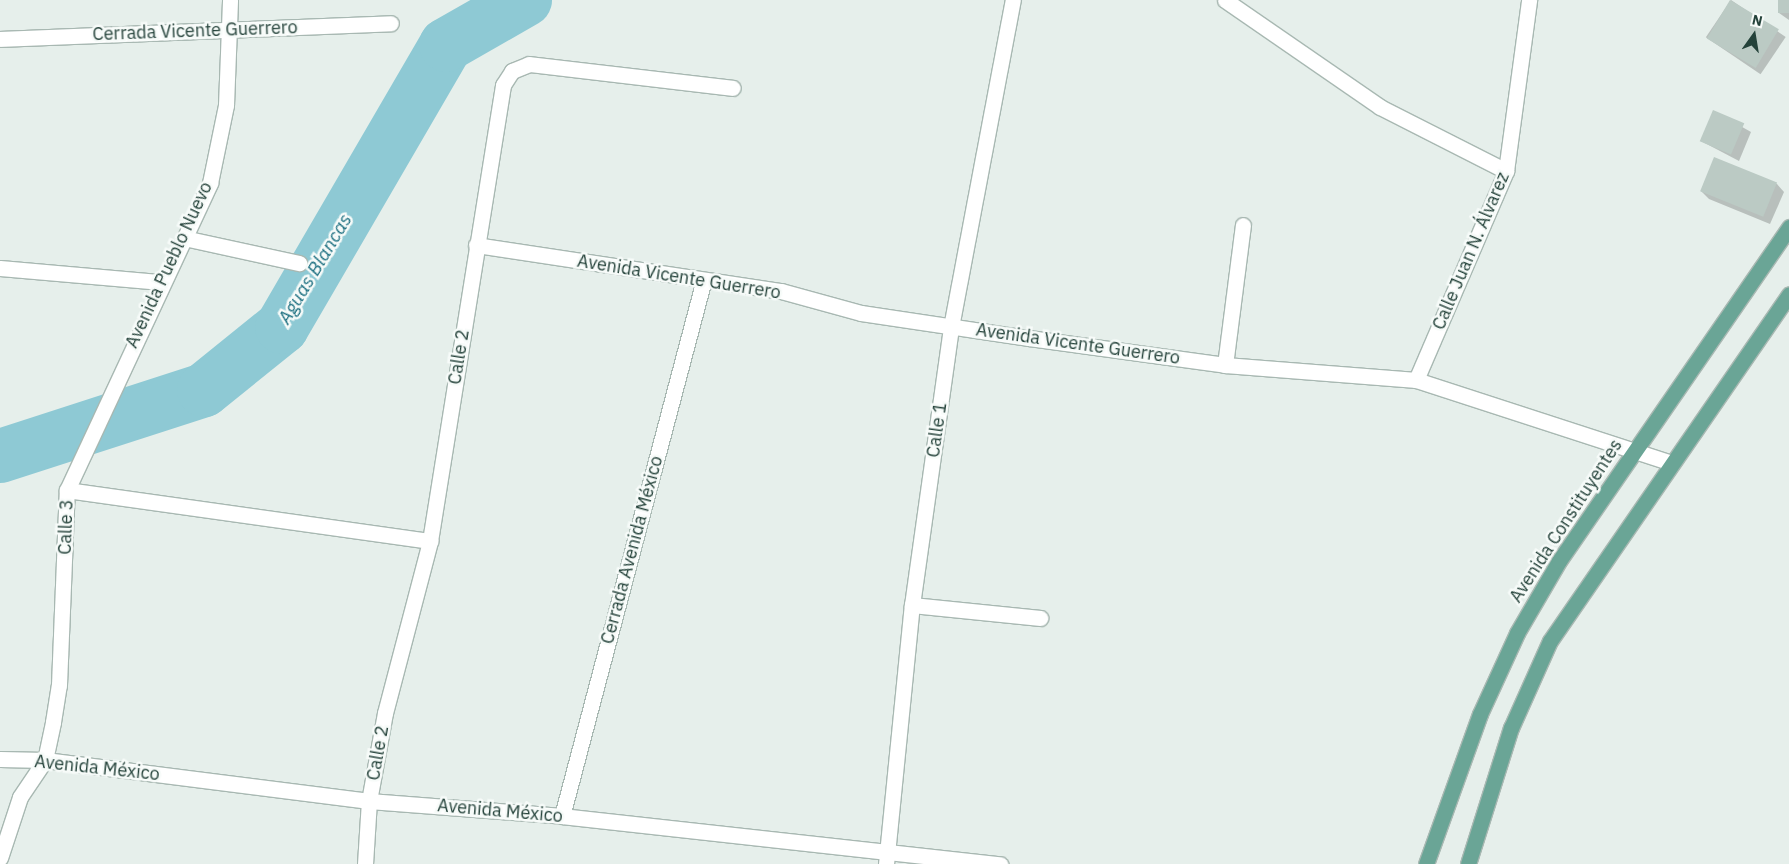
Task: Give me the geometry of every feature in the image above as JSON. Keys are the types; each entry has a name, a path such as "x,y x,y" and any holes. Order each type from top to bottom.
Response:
{"main road":[{"name":"Avenida Constituyentes","path":"1426,864 1480,714 1517,634 1559,561 1789,227"},
{"path":"1468,864 1512,728 1550,641 1789,296"}],"street":[{"name":"Avenida Pueblo Nuevo","path":"67,490 83,448 210,183 226,105 230,0"},
{"name":"Calle 1","path":"887,857 912,606 951,327 1014,0"},
{"path":"1225,0 1380,106 1506,171"},
{"name":"Calle Juan N. Álvarez","path":"1416,380 1506,171 1529,0"},
{"name":"Cerrada Vicente Guerrero","path":"0,39 391,23"},
{"name":"Calle 2","path":"365,864 369,801 385,713 430,541 503,85 512,71 529,64 733,88"},
{"path":"1225,365 1243,226"},
{"path":"184,238 299,263"},
{"name":"Avenida Vicente Guerrero","path":"476,245 703,283 781,292 861,313 951,327 1225,365 1416,380 1672,463"},
{"path":"0,268 161,282"},
{"name":"Cerrada Avenida México","path":"562,816 703,283"},
{"name":"Calle 3","path":"0,858 20,797 45,760 59,685 67,490 430,541"},
{"path":"912,606 1040,618"},
{"name":"Avenida México","path":"0,759 45,760 369,801 562,816 887,857 1000,864"}],"building":[{"path":"1730,0 1779,29 1756,68 1707,39"},
{"path":"1778,0 1789,0 1789,13 1778,13"},
{"path":"1713,110 1744,123 1731,155 1700,141"},
{"path":"1714,157 1777,182 1763,217 1700,191"}],"waterway":[{"name":"Aguas Blancas","path":"0,456 204,390 282,327 446,45 525,0"}]}
